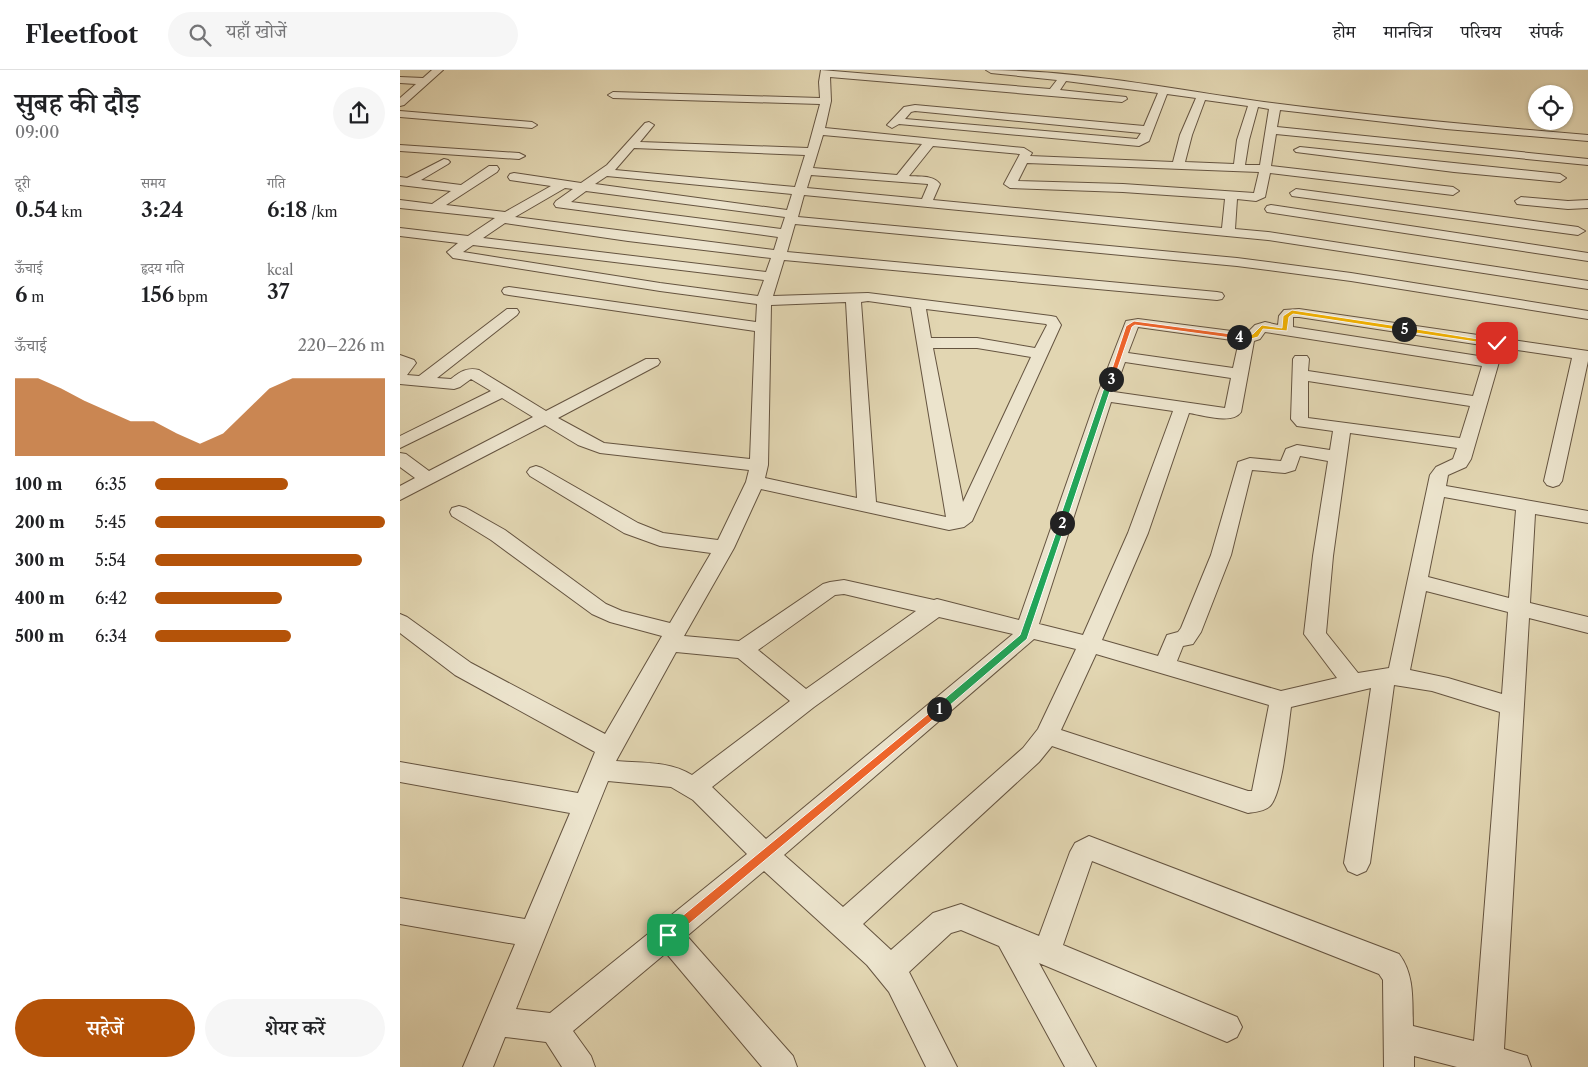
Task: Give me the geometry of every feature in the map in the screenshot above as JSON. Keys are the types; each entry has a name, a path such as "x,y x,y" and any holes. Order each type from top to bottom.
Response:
{"street":[{"path":"400,102 438,70"},
{"path":"991,70 1064,77 1275,106 1446,126 1588,138"},
{"path":"478,1067 605,759 724,548 757,474 764,301 818,131 826,101 824,82 826,72 1122,99"},
{"path":"944,98 965,73"},
{"path":"1053,92 1064,77"},
{"path":"400,80 425,81"},
{"path":"400,89 413,80"},
{"path":"880,138 896,121 1135,143 1143,141 1164,90"},
{"path":"612,95 826,101"},
{"path":"1178,166 1186,136 1202,95"},
{"path":"1239,168 1243,140 1254,103"},
{"path":"1023,160 1178,166 1208,180 1231,195 1259,196 1275,106"},
{"path":"400,114 532,125"},
{"path":"1350,200 1359,116"},
{"path":"649,125 632,145 604,172 560,204 789,223 851,226 1247,264 1351,277 1588,315"},
{"path":"1446,126 1454,168 1453,214"},
{"path":"1271,130 1588,162"},
{"path":"818,131 1024,151 1026,153 1010,184 1208,180 1239,168 1453,191"},
{"path":"901,178 929,143"},
{"path":"632,145 812,152"},
{"path":"400,148 519,156"},
{"path":"1300,150 1454,168 1521,188 1568,205 1588,204"},
{"path":"405,182 444,162"},
{"path":"434,208 493,169"},
{"path":"806,171 934,182 926,203"},
{"path":"604,172 1268,236 1359,236 1588,256"},
{"path":"514,177 583,186 789,223"},
{"path":"1521,188 1560,178"},
{"path":"405,182 463,190"},
{"path":"400,378 454,384 473,373 584,441 600,448 757,474 867,506 949,524 957,523 965,517 1054,325 1051,320 917,302 853,297 764,301 651,286 455,254 454,252 457,249 504,218 563,184"},
{"path":"1521,188 1526,224"},
{"path":"1296,193 1578,231"},
{"path":"1228,232 1231,195"},
{"path":"851,226 873,198"},
{"path":"400,204 628,237 779,255 1217,296"},
{"path":"1271,209 1359,236 1588,285"},
{"path":"400,232 772,277"},
{"path":"509,290 762,327"},
{"path":"853,297 867,506"},
{"path":"917,302 957,523"},
{"path":"423,381 512,312"},
{"path":"1285,330 1286,316 1289,313 1299,313 1584,356 1553,480"},
{"path":"497,1021 554,1028 765,855 1024,637 1129,326 1134,323 1247,338 1256,336 1262,327 1491,363"},
{"path":"1105,396 1231,414 1233,412 1247,338"},
{"path":"924,343 977,343 1041,354"},
{"path":"1357,862 1391,676 1418,582 1439,475 1442,471 1460,463 1497,343"},
{"path":"1119,356 1240,374"},
{"path":"400,360 408,363 400,373"},
{"path":"400,494 652,362"},
{"path":"1467,444 1342,428 1310,423 1299,419 1301,367 1479,402"},
{"path":"400,443 503,391"},
{"path":"843,924 1031,754 1047,735 1143,520 1169,453 1182,408"},
{"path":"1342,428 1323,556 1315,634 1354,684"},
{"path":"1164,666 1175,641 1188,636 1194,623 1221,555 1244,466 1250,464 1289,466 1292,453 1297,450 1337,457"},
{"path":"403,463 428,479"},
{"path":"536,472 646,536 724,548"},
{"path":"1437,490 1588,517"},
{"path":"1398,1037 1502,1063 1511,706 1526,507"},
{"path":"459,512 498,535 599,609 673,637 743,650 806,701"},
{"path":"1418,582 1588,625"},
{"path":"743,650 830,589 836,587 853,588 1028,628 1281,700 1391,676 1418,679 1511,706"},
{"path":"694,787 806,701 937,607"},
{"path":"400,622 463,669 605,759 677,778 694,787 765,855 877,955 899,982 942,1067"},
{"path":"1047,735 1248,802 1256,802 1262,798 1266,790 1281,700"},
{"path":"400,772 586,805"},
{"path":"1048,951 1079,860 1084,851 1089,848 1389,964 1395,972 1397,980 1399,1067"},
{"path":"400,911 533,934"},
{"path":"890,970 943,922 961,917 1048,951 1227,1027"},
{"path":"668,935 782,1067"},
{"path":"1008,935 1081,1067"},
{"path":"554,1028 580,1067"}],"route":[{"path":"668,935 846,788 1024,637 1131,324 1138,323 1252,338 1256,336 1262,327 1285,330 1286,316 1292,312 1497,343"}]}
